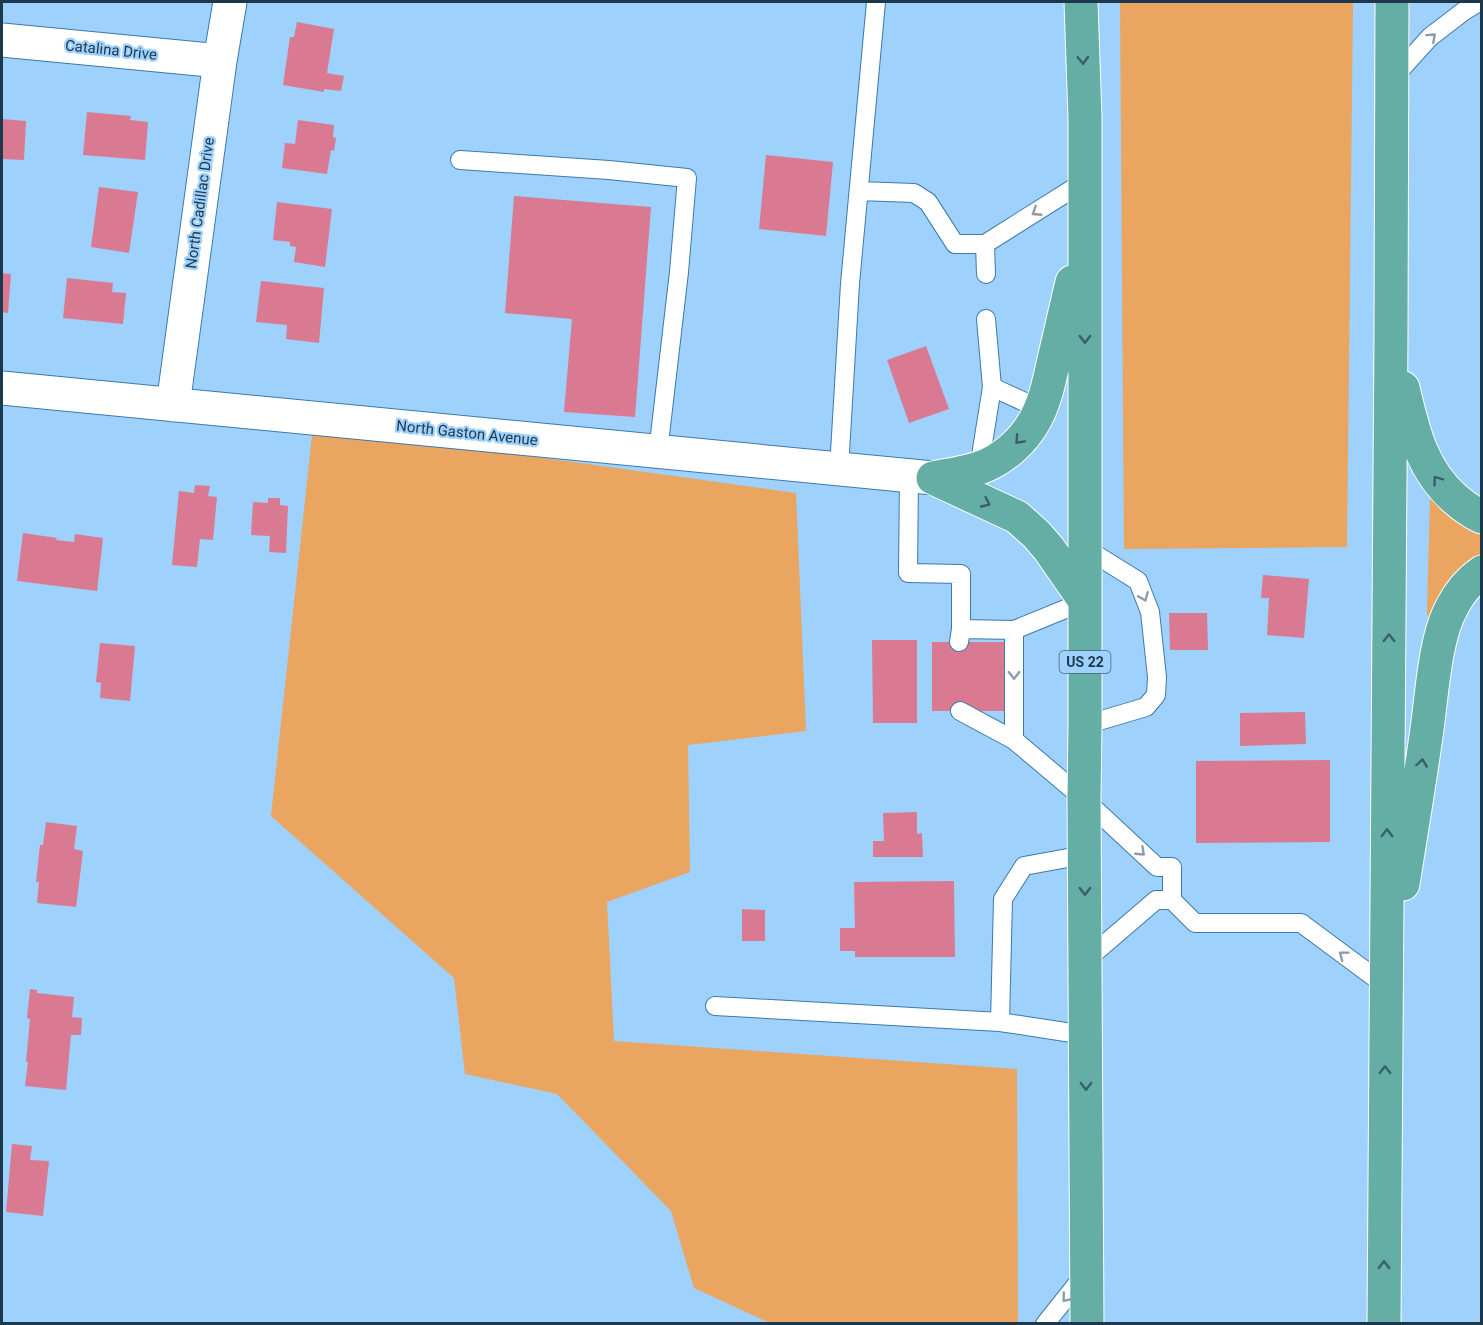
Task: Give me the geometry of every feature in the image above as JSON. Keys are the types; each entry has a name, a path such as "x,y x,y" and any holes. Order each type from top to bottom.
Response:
{"highway":[{"name":"US 22","path":"1082,2 1085,118 1084,855 1087,1323"},
{"path":"1384,1323 1392,2"},
{"path":"921,477 979,468 992,463 1021,440 1032,425 1049,381 1085,226"},
{"path":"1391,335 1412,428 1423,456 1442,487 1474,514 1482,517"},
{"path":"921,477 1017,517 1049,549 1085,601"},
{"path":"1386,986 1419,790 1435,666 1442,632 1451,608 1466,585 1482,572"}],"street":[{"name":"North Cadillac Drive","path":"173,405 220,61 231,2"},
{"name":"Catalina Drive","path":"2,40 220,61"},
{"name":"North Gaston Avenue","path":"2,388 921,477"}],"lane":[{"path":"839,469 848,308 876,2"},
{"path":"1392,80 1431,37 1479,2"},
{"path":"460,160 609,170 687,178 658,452"},
{"path":"859,191 914,193 928,202 956,244 986,244 1085,181"},
{"path":"986,244 986,274"},
{"path":"979,468 992,387 986,319"},
{"path":"992,387 1040,409"},
{"path":"921,477 908,573 961,574 960,635 1014,630 1085,601"},
{"path":"1085,548 1138,581 1150,612 1157,676 1156,695 1146,707 1085,725"},
{"path":"1014,630 1014,740"},
{"path":"960,711 1014,740 1084,799 1157,867 1172,867 1172,900"},
{"path":"1000,1022 1003,899 1024,866 1084,855"},
{"path":"1085,961 1156,900 1172,900 1196,923 1301,923 1386,986"},
{"path":"715,1006 1000,1022 1085,1035"},
{"path":"1045,1323 1086,1273"}],"shaded area":[{"path":"1120,2 1353,2 1347,547 1124,549"},
{"path":"313,426 796,493 806,731 688,745 690,872 607,902 614,1041 1017,1069 1018,1323 770,1323 694,1288 671,1211 557,1094 465,1074 454,978 271,816"},
{"path":"1430,499 1433,499 1460,524 1481,533 1482,554 1470,562 1429,625 1427,612"}],"building":[{"path":"297,22 334,29 327,73 344,76 341,91 324,89 324,92 283,85 290,37 294,37"},
{"path":"87,112 131,116 130,120 148,122 145,160 83,155"},
{"path":"2,119 26,121 24,160 2,159"},
{"path":"298,120 334,125 333,137 336,138 334,151 331,150 327,174 282,168 285,143 295,144"},
{"path":"766,155 833,162 826,236 759,229"},
{"path":"99,187 138,192 129,253 91,247"},
{"path":"514,196 651,207 635,417 564,412 572,319 505,313"},
{"path":"277,202 332,209 325,267 294,262 296,247 290,246 290,242 273,240"},
{"path":"2,273 11,274 8,313 2,312"},
{"path":"67,278 113,283 112,292 126,293 123,324 63,318"},
{"path":"261,281 324,288 319,343 286,339 287,325 256,322"},
{"path":"926,346 949,409 909,423 887,360"},
{"path":"195,485 210,486 208,496 217,497 213,540 200,539 197,567 172,565 179,491 194,493"},
{"path":"268,498 280,498 280,505 288,506 286,553 269,552 270,536 251,535 253,502 268,503"},
{"path":"23,533 74,542 75,534 103,538 97,591 17,581"},
{"path":"1263,575 1309,579 1304,638 1267,635 1269,598 1261,598"},
{"path":"1169,613 1207,613 1208,650 1170,650"},
{"path":"872,640 917,640 917,723 873,723"},
{"path":"932,642 1004,642 1005,711 932,711"},
{"path":"100,643 135,646 130,701 100,698 101,683 96,682"},
{"path":"1305,712 1306,744 1240,746 1240,713"},
{"path":"1330,760 1330,842 1196,843 1196,761"},
{"path":"917,812 917,834 922,833 923,857 873,857 873,841 884,841 883,813"},
{"path":"46,822 77,826 74,849 83,851 76,907 37,903 39,882 36,882 40,845 43,845"},
{"path":"954,881 955,957 855,957 855,951 840,951 840,928 855,928 854,882"},
{"path":"742,909 765,910 765,941 742,941"},
{"path":"30,989 37,990 37,993 74,997 72,1017 82,1018 81,1035 71,1035 66,1090 25,1086"},
{"path":"12,1144 32,1146 30,1160 49,1161 43,1216 6,1212"}]}
